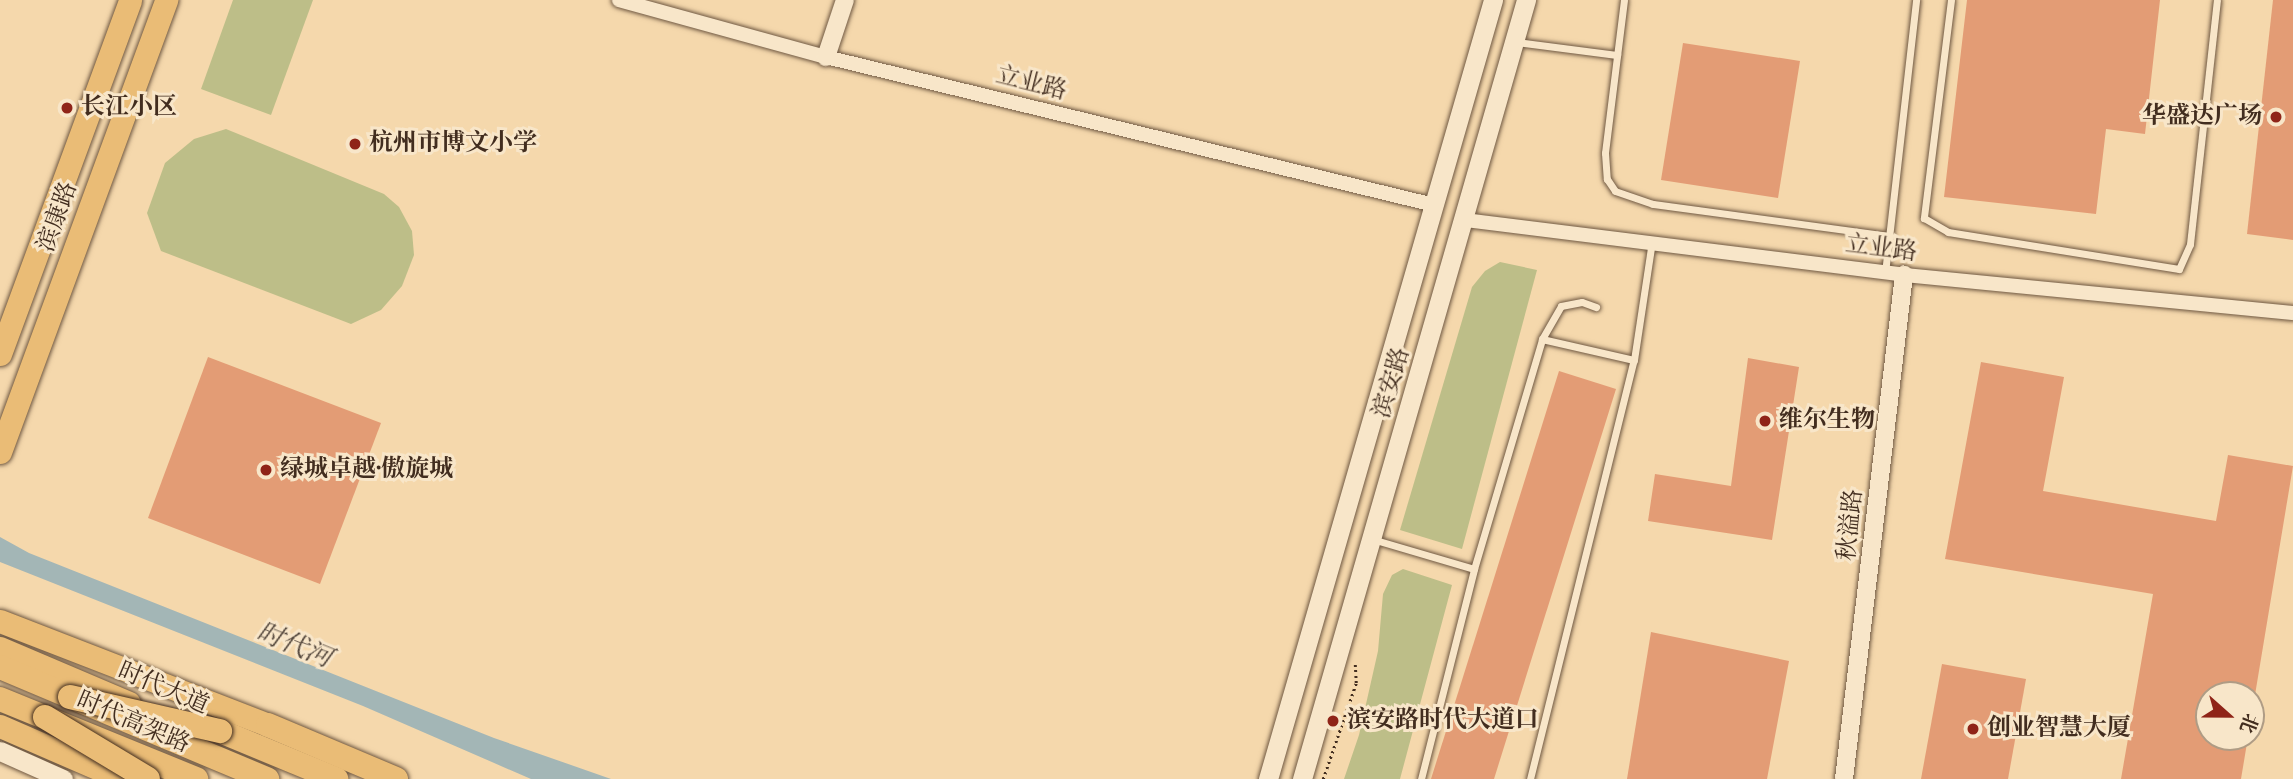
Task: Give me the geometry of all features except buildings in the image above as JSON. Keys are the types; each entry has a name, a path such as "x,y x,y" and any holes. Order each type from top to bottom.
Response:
{"highway":[{"name":"时代高架路","path":"0,667 267,779"},
{"path":"70,697 220,730 336,779"},
{"name":"时代高架路","path":"0,699 196,779"},
{"path":"45,717 148,779"},
{"path":"268,725 396,779"}],"main road":[{"name":"滨康路","path":"0,354 130,0"},
{"name":"滨康路","path":"0,452 166,0"},
{"name":"滨安路","path":"1268,779 1493,0"},
{"name":"滨安路","path":"1302,779 1527,0"},
{"path":"0,621 268,725"},
{"name":"时代大道","path":"0,648 306,779"},
{"path":"0,712 167,779"},
{"path":"0,726 121,779"},
{"path":"0,751 63,779"}],"street":[{"name":"立业路","path":"619,0 826,57 1434,205"},
{"path":"826,57 845,0"},
{"name":"立业路","path":"1465,220 1652,241 1885,273 2293,313"},
{"name":"秋溢路","path":"1844,779 1904,275"}],"lane":[{"path":"1624,0 1605,169 1619,195 1653,204 1891,236"},
{"path":"1885,273 1916,0"},
{"path":"1951,0 1924,219 1948,232 2179,269 2190,244 2217,0"},
{"path":"1515,42 1618,55"},
{"path":"1530,779 1634,359 1652,241"},
{"path":"1420,779 1474,569 1542,339 1561,306 1582,302 1596,307"},
{"path":"1542,339 1634,359"},
{"path":"1371,539 1474,569"}],"green space":[{"path":"233,0 313,0 271,115 201,89"},
{"path":"226,129 384,194 399,207 412,231 414,255 402,286 381,310 351,324 161,251 147,213 165,163 194,139"},
{"path":"1500,262 1537,270 1462,549 1400,530 1472,287 1485,271"},
{"path":"1403,569 1452,585 1400,779 1344,779 1359,735 1378,651 1383,594 1392,575"}],"shaded area":[{"path":"0,537 29,553 494,738 611,779 531,779 363,706 0,562"}],"place":[{"name":"长江小区","path":"67,108"},
{"name":"华盛达广场","path":"2276,117"},
{"name":"杭州市博文小学","path":"355,144"},
{"name":"维尔生物","path":"1765,421"},
{"name":"绿城卓越·傲旋城","path":"266,470"},
{"name":"滨安路时代大道口","path":"1333,721"},
{"name":"创业智慧大厦","path":"1973,729"}],"water label":[{"name":"时代河","path":"294,646"}]}
